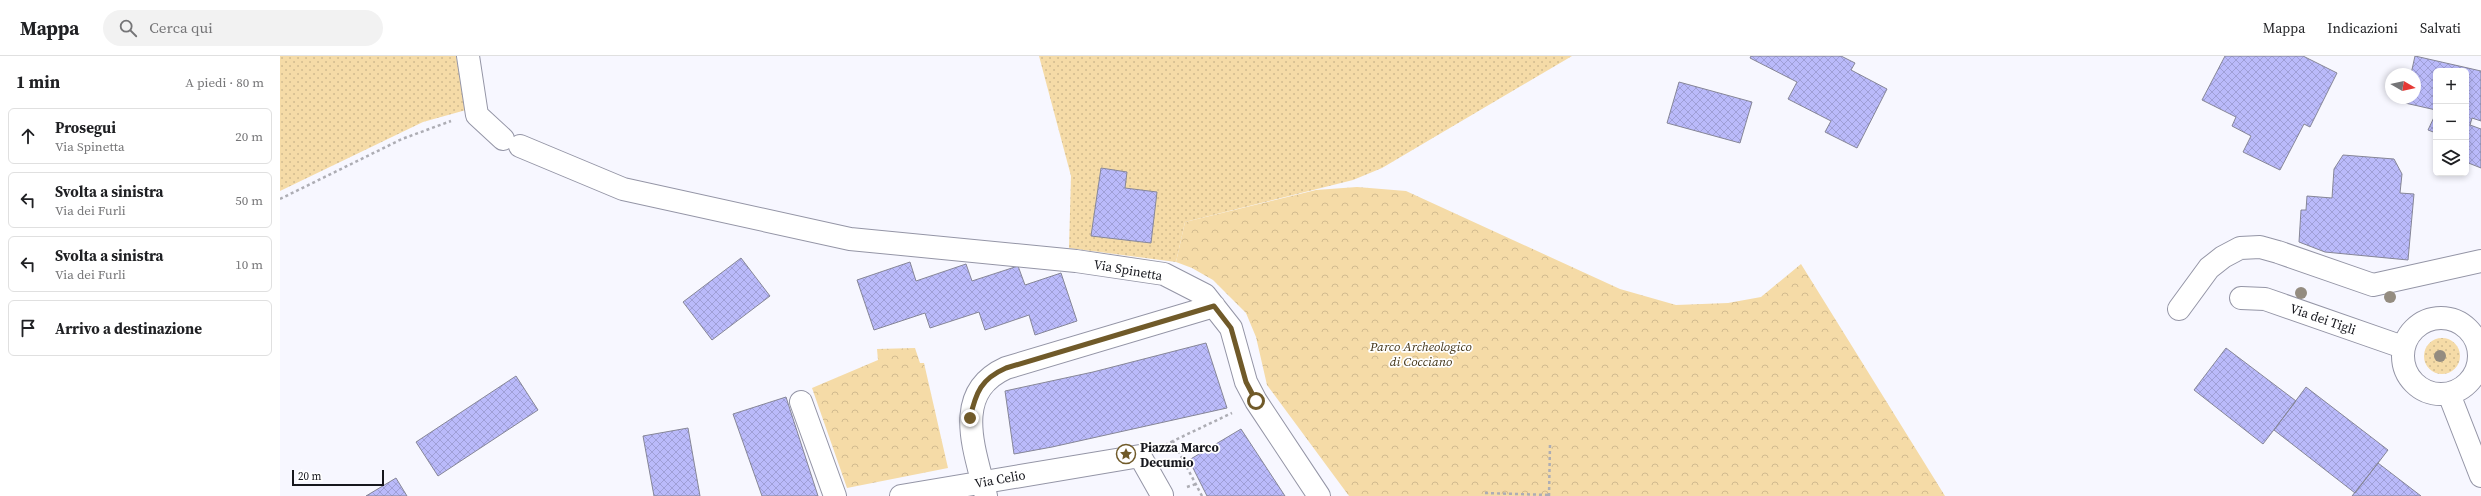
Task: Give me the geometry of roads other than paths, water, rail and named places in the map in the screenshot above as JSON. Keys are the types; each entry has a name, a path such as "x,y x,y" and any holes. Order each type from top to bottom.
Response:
{"street":[{"name":"Via Spinetta","path":"468,56 477,115 512,142 623,189 850,239 1076,261 1164,274 1204,294 1231,328 1246,382 1256,401 1319,496"},
{"path":"2179,309 2209,268 2223,257 2240,248 2260,247 2278,252 2373,285 2430,270 2481,261"},
{"name":"Via dei Tigli","path":"2241,298 2265,299 2397,345 2403,349"},
{"path":"984,489 970,418 975,395 990,375 1006,368 1214,306"},
{"path":"2432,318 2447,318 2477,330 2479,362 2474,376 2463,388 2449,394 2434,394 2420,389 2409,378 2403,365 2403,349 2408,335 2418,324 2432,318"},
{"path":"2449,394 2481,476"},
{"path":"801,402 835,496"},
{"name":"Via Celio","path":"901,496 984,489 1053,470 1140,456 1162,495"}],"place":[{"name":"Piazza Marco Decumio","path":"1126,454"}],"park label":[{"name":"Parco Archeologico di Cocciano","path":"1421,354"}]}
